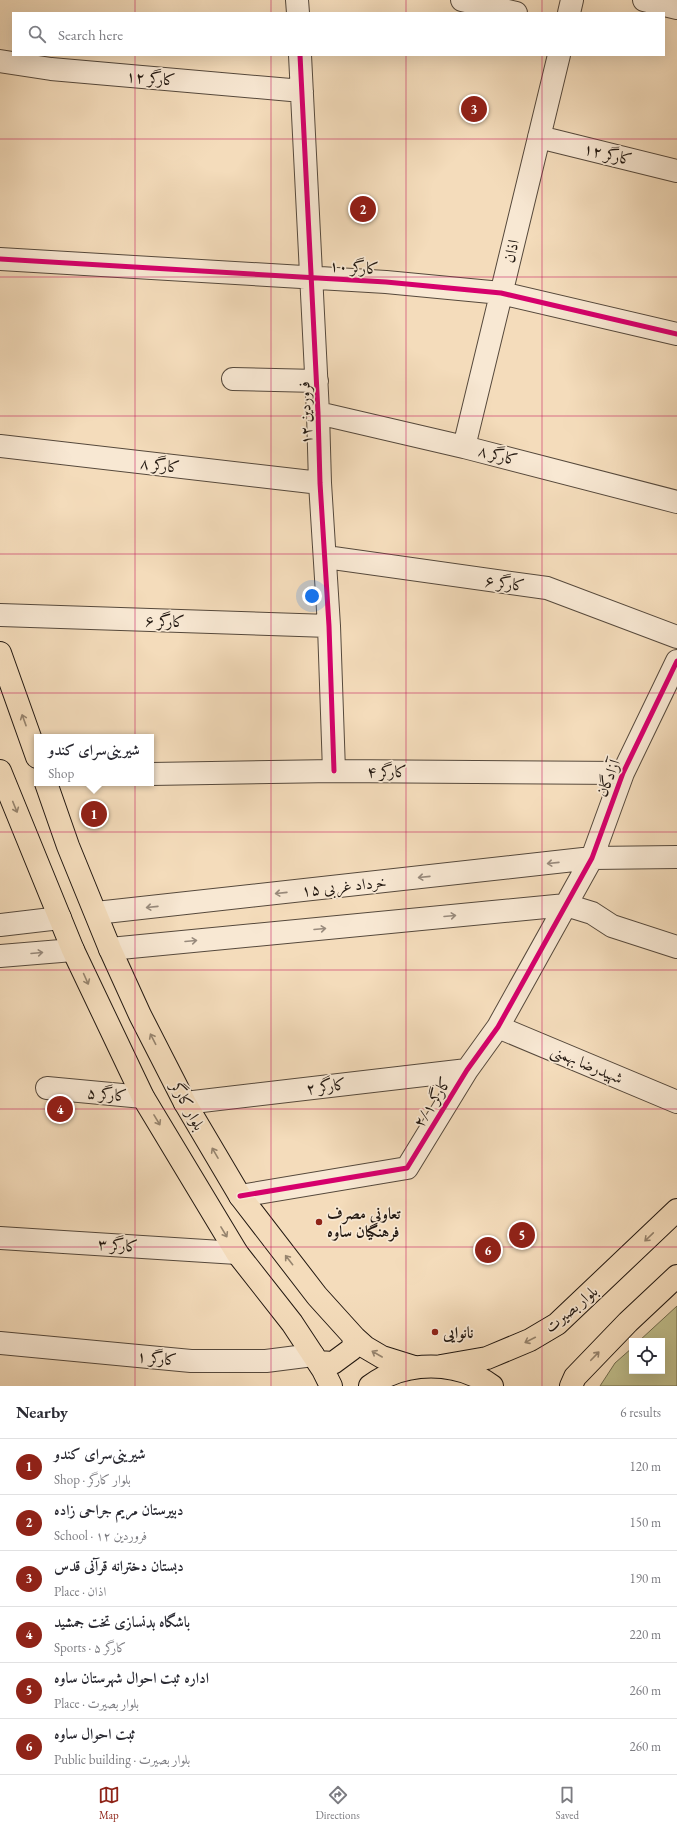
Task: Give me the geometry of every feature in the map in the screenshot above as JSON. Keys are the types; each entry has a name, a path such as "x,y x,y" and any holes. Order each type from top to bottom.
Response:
{"main road":[{"path":"0,653 34,749"},
{"name":"بلوار کارگر","path":"0,771 73,950 143,1097 237,1253 292,1323 316,1359 330,1386"},
{"name":"بلوار کارگر","path":"47,786 68,846 110,949 140,1015 185,1103 240,1196 318,1296 355,1338 382,1357 414,1367"},
{"name":"بلوار بصیرت","path":"441,1366 487,1358 530,1340 557,1324 677,1210"},
{"path":"571,1386 575,1377 623,1327 677,1276"},
{"path":"316,1359 334,1363 352,1349 355,1338"},
{"path":"370,1386 385,1377 414,1367 441,1366 475,1376 492,1386"}],"street":[{"path":"297,0 298,12"},
{"path":"462,0 512,12"},
{"path":"569,12 572,0"},
{"path":"644,0 677,8"},
{"name":"۱۲ فروردین","path":"300,56 318,413 320,483 326,557 334,771"},
{"name":"اذان","path":"464,447 559,56"},
{"name":"کارگر ۱۲","path":"0,61 51,69 302,92"},
{"name":"کارگر ۱۲","path":"539,137 677,171"},
{"name":"کارگر ۱۰","path":"0,259 386,282 501,293 677,334"},
{"path":"233,379 316,381"},
{"name":"کارگر ۸","path":"318,413 464,447 677,502"},
{"name":"کارگر ۸","path":"0,446 320,483"},
{"name":"کارگر ۶","path":"326,557 546,588 677,637"},
{"name":"کارگر ۶","path":"0,615 329,626"},
{"name":"آزادگان","path":"566,905 592,858 623,773 677,661"},
{"name":"کارگر ۴","path":"154,774 334,771 623,773"},
{"name":"۱۵ خرداد غربی","path":"96,913 592,858 677,857"},
{"path":"110,949 566,905 592,913 612,926 677,947"},
{"name":"کارگر ۲/۱","path":"240,1196 407,1168 468,1070 498,1027 566,905"},
{"path":"0,925 60,918"},
{"path":"0,956 73,950"},
{"name":"شهیدرضا بهمنی","path":"498,1027 677,1102"},
{"name":"کارگر ۲","path":"185,1103 468,1070"},
{"name":"کارگر ۵","path":"47,1088 143,1097"},
{"name":"کارگر ۳","path":"0,1238 237,1253"},
{"name":"کارگر ۱","path":"0,1343 190,1361 266,1361 316,1359"}],"shaded area":[{"path":"677,1306 677,1386 600,1386 615,1363 629,1351 629,1374 665,1374 665,1338 642,1338"}],"cycle path":[{"path":"300,56 318,413 320,483 329,626 334,771"},
{"path":"0,259 386,282 501,293 677,334"},
{"path":"240,1196 407,1168 467,1070 498,1027 592,858 623,773 677,661"}],"place":[{"name":"دبستان دخترانه قرآنی قدس","path":"474,109"},
{"name":"دبیرستان مریم جراحی زاده","path":"363,209"},
{"name":"شیرینی‌سرای کندو","path":"94,814"},
{"name":"باشگاه بدنسازی تخت جمشید","path":"60,1109"},
{"name":"تعاونی مصرف فرهنگیان ساوه","path":"319,1222"},
{"name":"اداره ثبت احوال شهرستان ساوه","path":"522,1235"},
{"name":"ثبت احوال ساوه","path":"488,1250"},
{"name":"نانوایی","path":"435,1332"}]}
